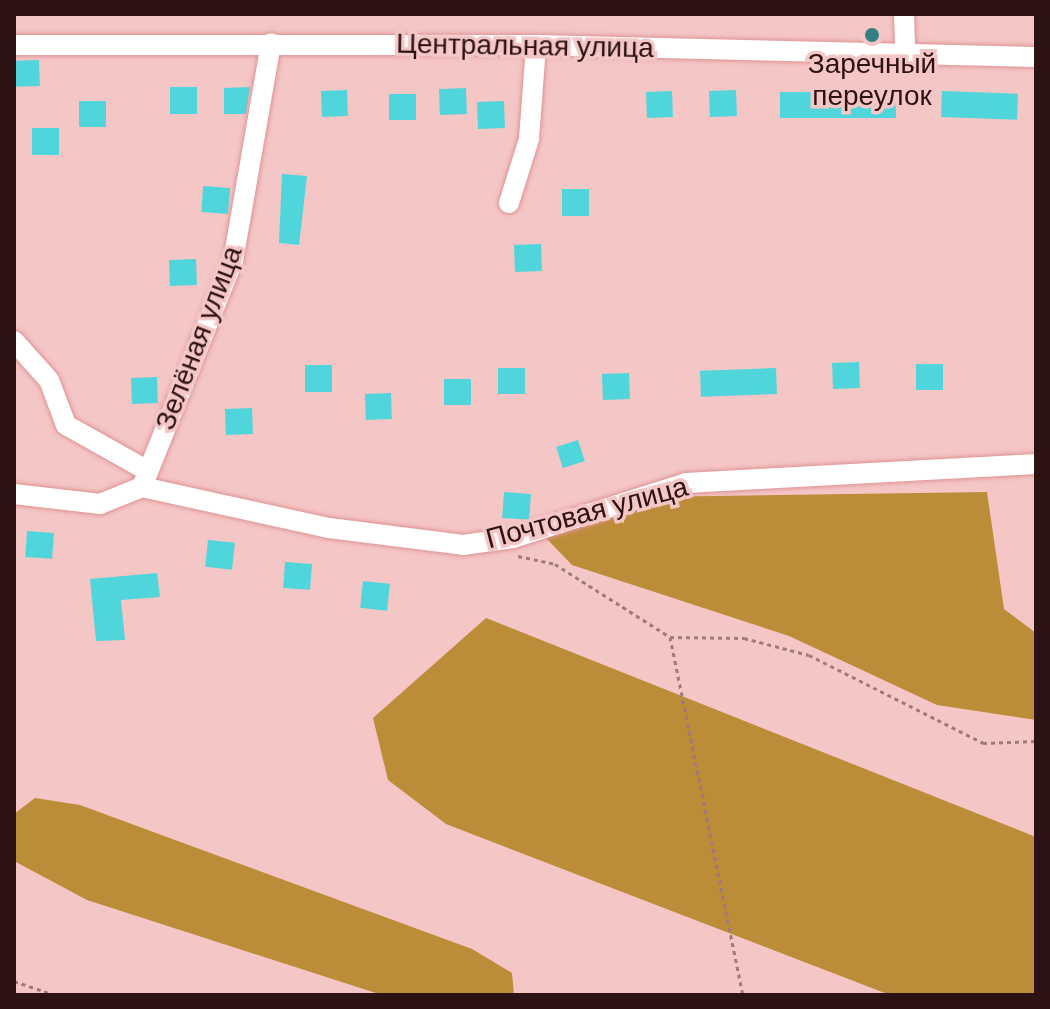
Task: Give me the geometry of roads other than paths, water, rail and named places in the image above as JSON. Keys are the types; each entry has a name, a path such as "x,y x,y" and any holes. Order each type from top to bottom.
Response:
{"street":[{"path":"904,14 905,51"},
{"name":"Зелёная улица","path":"145,479 233,261 271,43"},
{"name":"Центральная улица","path":"14,45 536,45 905,51 1036,57"},
{"path":"509,203 529,139 536,45"},
{"name":"Почтовая улица","path":"14,341 49,380 66,425 145,479 329,528 463,545 513,538 686,483 1036,464"},
{"path":"14,494 100,504 145,479"}],"place":[{"name":"Заречный переулок","path":"872,35"}]}
